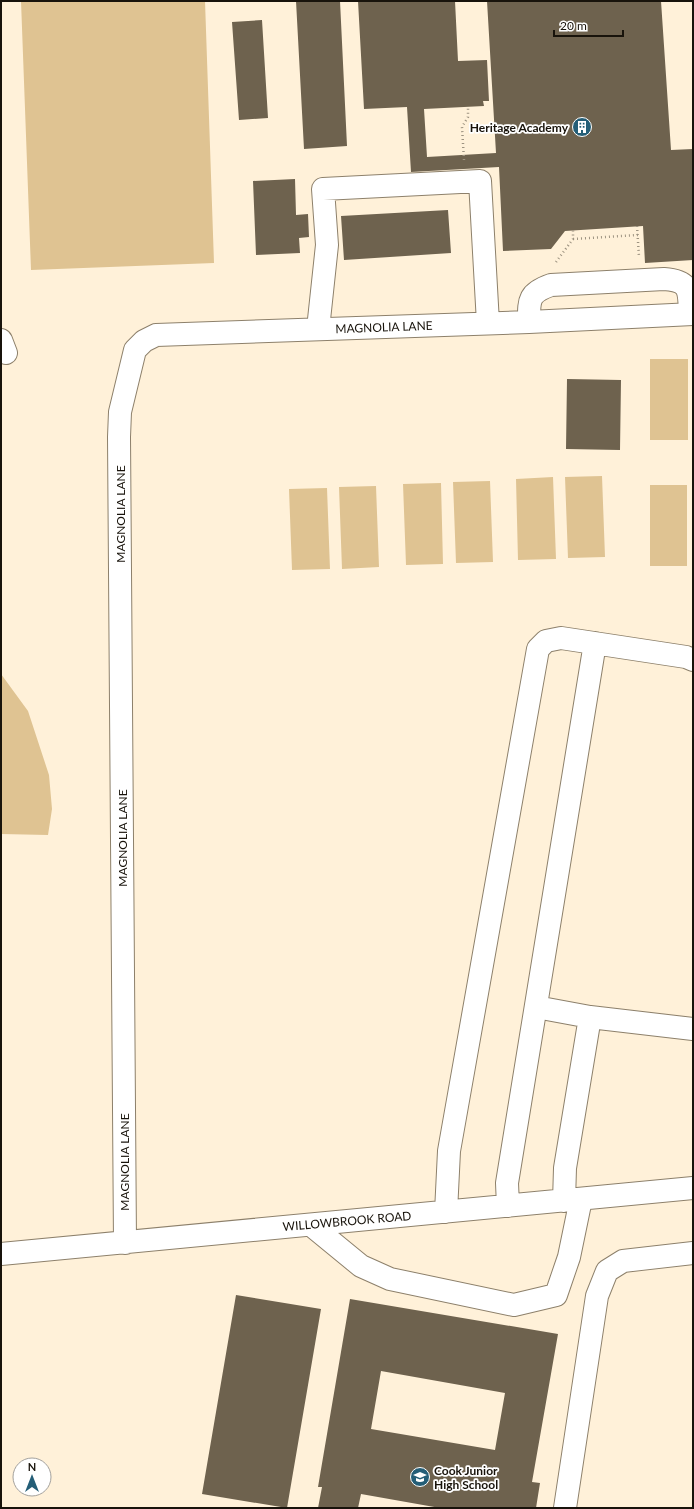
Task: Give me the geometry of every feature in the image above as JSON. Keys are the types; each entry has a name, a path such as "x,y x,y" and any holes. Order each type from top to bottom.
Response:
{"street":[{"path":"318,329 327,245 324,190 480,181 488,323"},
{"path":"529,322 529,303 533,294 541,288 551,285 664,279 675,280 684,285 688,292 692,314"},
{"name":"MAGNOLIA LANE","path":"125,1243 119,445 120,412 135,350 144,341 156,335 529,322 692,314"},
{"path":"446,1212 449,1151 538,649 546,641 561,638 686,657 693,660"},
{"path":"508,1206 507,1183 595,643"},
{"path":"536,1007 590,1017 693,1029"},
{"path":"311,1225 362,1266 390,1279 514,1305 556,1295 569,1257 573,1200 565,1168 590,1017"},
{"name":"WILLOWBROOK ROAD","path":"1,1254 693,1188"},
{"path":"565,1508 597,1296 608,1271 623,1261 693,1253"}],"path":[{"path":"637,226 639,264"},
{"path":"555,264 573,239 573,230"},
{"path":"573,239 638,235"}],"shaded area":[{"path":"21,1 205,1 214,263 31,270"},
{"path":"650,359 688,359 688,440 650,440"},
{"path":"602,476 605,557 568,558 565,477"},
{"path":"553,477 556,559 518,560 516,479"},
{"path":"490,481 493,562 456,563 453,482"},
{"path":"441,483 443,564 406,565 403,484"},
{"path":"650,485 687,485 687,566 650,566"},
{"path":"376,486 379,567 342,569 339,487"},
{"path":"327,488 330,569 292,570 289,489"},
{"path":"1,674 28,711 49,775 52,809 48,835 1,834"}],"building":[{"path":"296,1 340,1 347,146 304,149"},
{"name":"Heritage Academy","path":"358,1 455,1 458,61 487,60 489,101 483,101 484,106 424,109 427,157 496,153 487,1 661,1 671,150 693,149 693,260 645,263 643,226 565,231 551,249 503,251 499,167 411,172 407,107 364,109"},
{"path":"262,20 268,118 239,120 232,22"},
{"path":"295,179 296,215 308,214 309,237 299,238 300,253 256,255 253,181"},
{"path":"448,210 451,253 344,260 341,216"},
{"path":"567,379 621,380 620,450 566,449"},
{"path":"236,1295 321,1309 287,1508 202,1494"},
{"path":"350,1299 558,1334 532,1482 540,1483 536,1508 440,1508 361,1494 358,1508 318,1508 322,1487 318,1487","holes":["381,1371 505,1393 495,1450 371,1429"]}],"place":[{"name":"Heritage Academy","path":"582,127"},
{"name":"Cook Junior High School","path":"420,1477"}]}
